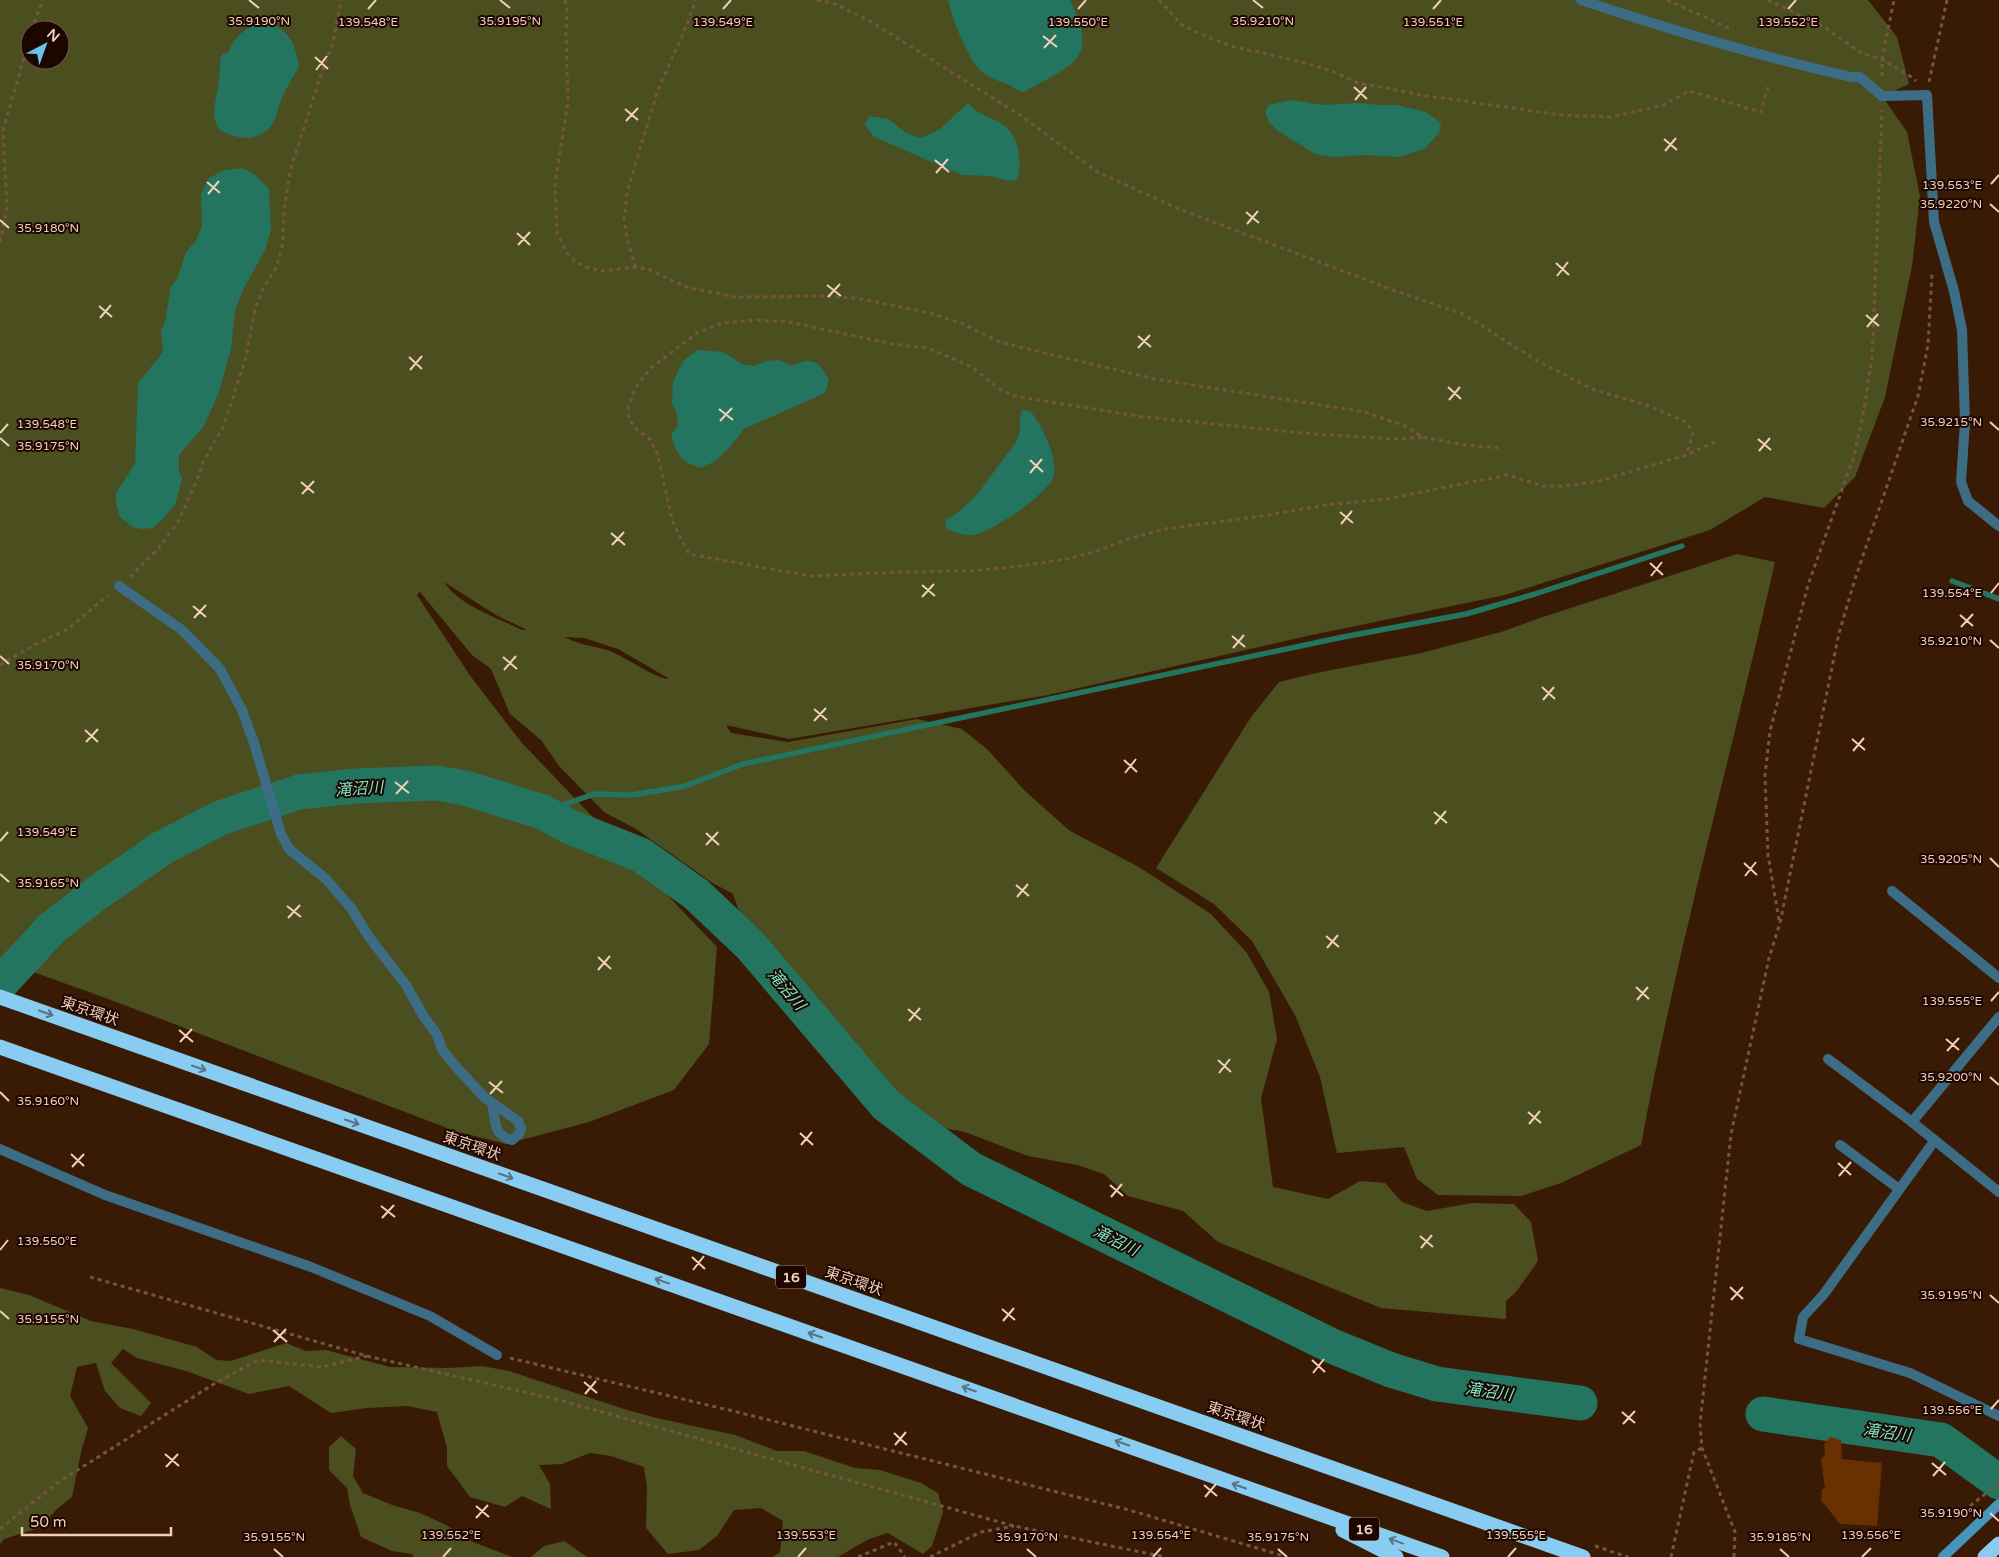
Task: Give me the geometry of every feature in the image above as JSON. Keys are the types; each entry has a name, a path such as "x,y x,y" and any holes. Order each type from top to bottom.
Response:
{"highway":[{"name":"東京環状","path":"0,997 1583,1557"},
{"name":"16","path":"0,1046 1442,1557"},
{"path":"1286,1502 1396,1557"}],"street":[{"path":"1581,0 1656,25 1746,51 1860,78 1882,96 1927,95 1934,222 1954,291 1962,330 1965,422 1961,482 1968,501 1999,526"},
{"path":"119,586 182,630 220,669 242,710 254,743 281,834 289,849 326,879 351,908 369,937 406,985 424,1017 436,1033 443,1051 471,1084 492,1103"},
{"path":"1892,891 1999,978"},
{"path":"1912,1122 1999,1017"},
{"path":"1828,1060 1912,1122 1999,1192"},
{"path":"1935,1140 1824,1294 1803,1317 1799,1339 1910,1372 1999,1416"},
{"path":"1840,1145 1899,1189"},
{"path":"0,1149 105,1195 311,1267 430,1316 497,1356"},
{"path":"1943,1557 1999,1504"}],"path":[{"path":"35,20 43,0"},
{"path":"0,665 27,648 68,629 119,586 158,549 178,522 203,462 224,425 246,357 255,309 263,288 276,268 283,243 284,210 290,171 333,42 341,0"},
{"path":"565,0 567,8 568,101 555,184 557,232 567,253 576,262 601,271 636,267 650,270 686,287 735,297 826,296 856,298 930,313 961,323 1000,342 1156,379 1365,412 1408,427 1422,437"},
{"path":"636,267 628,243 624,220 627,192 658,90 696,0"},
{"path":"817,0 836,4 870,20 1020,115 1096,172 1174,207 1384,287 1463,314 1536,360 1592,389 1646,405 1687,422 1693,435 1686,455"},
{"path":"1159,0 1182,25 1231,46 1298,61 1334,72 1358,83 1428,96 1561,115 1612,116 1663,105 1689,91 1761,112 1768,87"},
{"path":"1768,0 1824,27 1863,54 1882,59 1913,78 1927,95"},
{"path":"1780,923 1768,855 1765,775 1770,731 1808,585 1854,456 1863,415 1872,358 1882,59 1894,0"},
{"path":"1927,95 1947,0"},
{"path":"0,242 7,208 3,130 20,70"},
{"path":"1734,1557 1735,1532 1702,1448 1700,1424 1708,1368 1732,1134 1769,958 1780,923 1839,633 1856,576 1918,396 1928,345 1932,270"},
{"path":"1501,448 1465,445 1422,437 1395,440 1162,419 1023,398 999,389 972,367 928,348 893,344 789,322 755,320 722,323 697,334 651,368 636,387 628,407 629,419 635,428 650,439 657,454 673,523 689,554 810,576 970,571 1041,563 1076,557 1164,529 1256,518 1326,505 1386,498 1507,475 1543,486 1563,486 1599,481 1686,455 1719,440"},
{"path":"90,1277 367,1356 555,1399 1014,1526 1166,1557"},
{"path":"0,1528 57,1483 217,1382 258,1360 322,1368 367,1356"},
{"path":"497,1356 733,1411 1129,1510 1287,1557"},
{"path":"1671,1557 1694,1452 1702,1448"},
{"path":"1970,1506 1999,1483"},
{"path":"930,1557 981,1532 1014,1526"},
{"path":"858,1557 894,1542 905,1557"}],"green space":[{"path":"0,0 1868,0 1897,37 1909,84 1882,96 1907,132 1920,196 1912,266 1885,397 1855,477 1824,508 1765,497 1710,530 1505,595 1307,636 1048,695 789,739 726,725 731,733 788,742 917,719 962,729 987,749 1024,790 1070,831 1139,867 1211,914 1247,953 1269,992 1277,1039 1261,1098 1273,1187 1328,1199 1360,1181 1385,1183 1402,1202 1427,1211 1472,1203 1514,1204 1531,1222 1538,1261 1516,1292 1506,1301 1506,1319 1381,1308 1218,1242 1183,1211 1128,1196 1104,1174 1077,1165 1028,1156 965,1132 928,1125 886,1084 816,1008 741,917 733,894 711,882 636,829 604,812 559,766 541,740 510,714 491,669 472,655 420,592 417,595 471,677 522,743 717,947 709,1044 674,1090 589,1122 506,1144 455,1131 111,1000 0,960","holes":["444,582 496,615 527,630 522,630 479,610 459,598","565,637 584,638 618,649 668,678 666,679 651,673 610,651 581,644"]},
{"path":"1737,554 1775,562 1671,999 1641,1145 1561,1183 1521,1196 1438,1195 1417,1179 1404,1147 1337,1153 1320,1077 1295,1015 1252,941 1214,904 1156,868 1251,717 1279,682 1421,653 1501,632"},
{"path":"0,1288 29,1295 91,1321 133,1329 197,1347 216,1360 231,1361 286,1343 306,1351 326,1350 390,1367 448,1368 482,1366 509,1371 627,1410 735,1435 777,1451 804,1451 855,1468 880,1470 921,1483 938,1493 943,1512 932,1546 923,1554 888,1533 869,1539 838,1557 773,1557 780,1552 783,1521 761,1508 734,1510 717,1536 699,1550 668,1554 646,1528 647,1487 644,1467 611,1456 590,1453 562,1464 539,1465 550,1484 551,1509 522,1496 505,1507 470,1497 447,1466 447,1448 437,1412 407,1406 367,1408 331,1413 289,1386 249,1394 186,1371 137,1358 123,1349 111,1363 151,1403 141,1416 120,1408 105,1391 96,1363 77,1367 70,1396 88,1428 72,1497 57,1509 39,1528 4,1539 0,1544"},
{"path":"341,1436 356,1449 353,1476 363,1493 392,1505 420,1513 444,1524 473,1542 512,1557 414,1557 412,1554 392,1551 361,1537 350,1505 347,1488 329,1470 329,1447"},
{"path":"564,1541 587,1557 531,1557 544,1546"}],"water":[{"path":"948,0 1070,0 1079,20 1082,49 1077,58 1068,67 1024,92 1019,91 986,75 975,64 961,37"},
{"path":"270,22 283,31 291,40 296,51 299,66 284,93 275,120 267,130 250,138 228,134 220,129 214,116 222,54 228,52 239,35 249,27"},
{"path":"1292,100 1321,105 1361,103 1396,105 1426,112 1441,123 1439,133 1424,149 1399,157 1365,155 1334,157 1315,154 1278,131 1269,122 1265,112 1269,105"},
{"path":"968,103 972,108 1007,128 1015,139 1018,152 1018,179 1011,181 990,176 962,175 874,137 865,125 869,116 888,119 906,133 921,138 940,129"},
{"path":"242,168 254,174 269,189 271,229 266,248 243,290 235,311 231,349 219,392 204,426 179,455 179,470 182,479 175,505 153,528 142,529 132,527 120,517 116,503 116,493 135,464 138,383 163,352 161,331 165,321 171,287 178,277 186,252 195,242 202,227 201,194 209,178 225,170"},
{"path":"698,350 723,352 742,364 755,366 766,361 780,360 791,366 810,361 822,368 829,380 825,393 744,429 730,447 715,461 702,468 681,458 671,436 678,424 676,411 672,404 673,382 683,361"},
{"path":"1022,410 1030,411 1040,424 1052,452 1054,462 1053,478 1040,494 1029,503 991,528 972,535 959,534 946,529 945,520 962,509 976,495 1015,443 1019,432"}],"building":[{"path":"1830,1437 1841,1440 1842,1459 1882,1463 1877,1526 1840,1524 1821,1500 1822,1489 1825,1489 1821,1459 1825,1456 1824,1444"}],"waterway":[{"path":"543,812 594,794 632,795 685,786 743,764 1343,637 1466,614 1535,594 1682,546"},
{"path":"1952,581 1999,599"},
{"name":"滝沼川","path":"0,984 52,928 97,893 162,848 220,818 299,792 355,786 436,783 465,788 543,812 570,827 641,855 696,894 750,945 886,1105 971,1169 1332,1346 1391,1370 1437,1384 1580,1403"},
{"name":"滝沼川","path":"1763,1414 1941,1440 1999,1482"}]}
